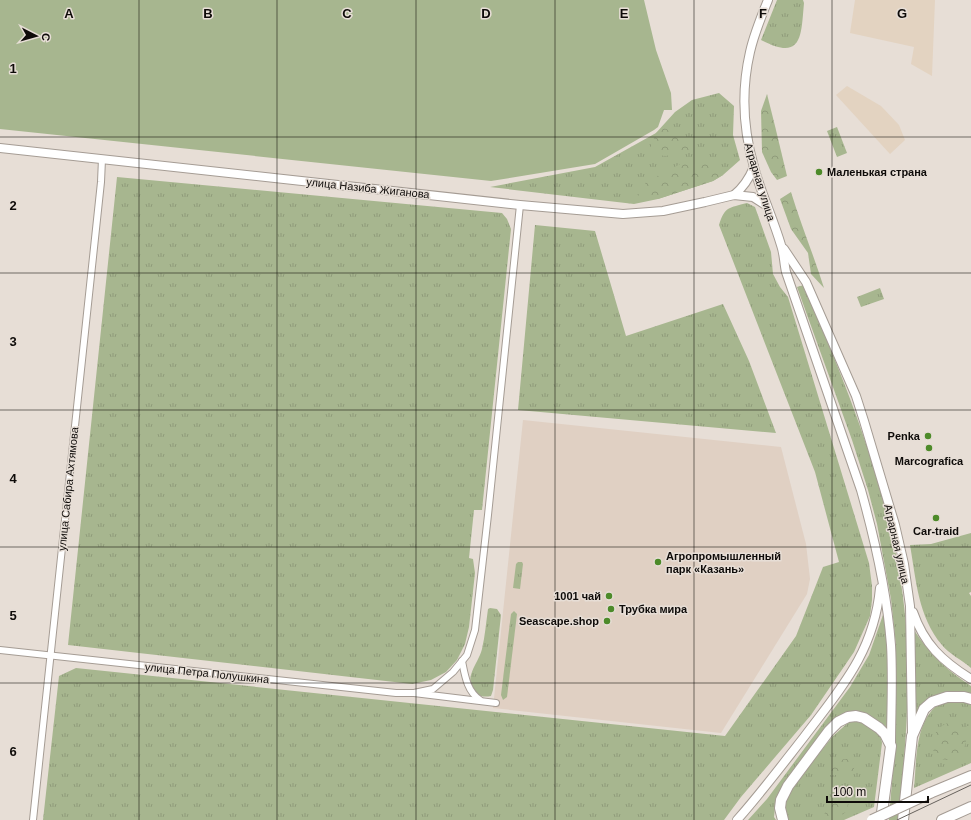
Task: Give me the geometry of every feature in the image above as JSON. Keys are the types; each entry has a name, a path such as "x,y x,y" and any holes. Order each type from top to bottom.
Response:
{"main road":[{"path":"912,736 924,709 932,702 941,698 953,696 971,699"},
{"path":"783,820 780,808 781,800 788,786 829,731 843,719 856,716 864,718 885,734 891,746"},
{"name":"Аграрная улица","path":"903,820 912,736"},
{"name":"Аграрная улица","path":"881,820 891,746"},
{"path":"872,820 969,776"},
{"path":"942,820 970,808"}],"street":[{"name":"Аграрная улица","path":"768,0 750,52 745,83 744,108 746,134 754,167 781,245 786,272 861,490 870,523 888,613 891,644 891,746"},
{"name":"улица Назиба Жиганова","path":"0,148 520,205 623,214 641,214 663,211 734,195 753,197 767,206"},
{"name":"улица Сабира Ахтямова","path":"33,820 101,182 102,159"},
{"path":"734,195 747,183 754,167"},
{"path":"414,694 433,689 453,672 466,655 475,630 520,205"},
{"name":"Аграрная улица","path":"781,245 806,282 856,396 895,525 904,564 910,606 912,736"},
{"path":"792,288 790,283 795,280 806,282"},
{"path":"737,820 760,793 845,684 860,659 875,621 881,577"},
{"path":"910,606 923,636 936,653 955,669 971,679"},
{"name":"улица Петра Полушкина","path":"0,650 388,693 414,694"},
{"path":"462,661 468,686 474,695 482,701"},
{"path":"414,694 496,703"}],"shaded area":[{"path":"855,0 935,0 932,76 911,64 914,47 850,33"},
{"path":"847,86 881,106 899,125 905,140 890,154 836,95"},
{"name":"Агропромышленный парк «Казань»","path":"523,420 781,447 806,544 810,579 807,594 721,733 493,708"}],"green space":[{"path":"0,0 644,0 656,50 671,93 672,110 664,110 658,127 654,130 595,164 491,181 0,129"},
{"path":"777,0 803,0 804,3 800,35 797,42 792,46 785,48 775,46 761,40"},
{"path":"719,93 734,106 733,135 740,160 723,175 713,181 658,199 634,204 490,187 595,167 656,133 675,112 692,100"},
{"path":"767,94 787,176 777,180 771,172 762,152 761,111"},
{"path":"837,127 847,153 837,157 827,131"},
{"path":"664,128 683,136 694,149 666,156 648,154 656,133"},
{"path":"690,159 719,162 723,175 713,181 658,199 637,198 646,182"},
{"path":"117,177 502,213 507,219 511,229 482,510 474,510 469,558 473,559 475,573 469,627 465,644 457,660 446,672 431,680 412,684 68,645"},
{"path":"791,192 824,288 811,274 808,253 791,229 780,199"},
{"path":"747,203 755,207 771,252 773,274 780,287 788,297 869,563 872,600 870,616 854,652 811,715 741,797 724,820 43,820 59,676 76,668 725,736 796,636 823,567 839,562 815,472 719,225 723,214 728,209"},
{"path":"535,225 595,231 626,336 723,304 749,361 776,433 518,410"},
{"path":"804,285 840,371 871,459 895,550 903,595 907,642 908,687 899,820 889,820 896,729 896,646 891,599 877,524 868,490 852,440 797,287"},
{"path":"880,288 884,299 861,307 857,297"},
{"path":"971,533 971,592 969,593 971,596 971,668 942,645 928,622 919,597 910,545 931,544"},
{"path":"518,562 522,562 523,564 520,589 513,588 516,564"},
{"path":"488,609 497,609 501,615 493,690 491,696 480,696 472,688 470,677 482,649"},
{"path":"514,611 517,614 507,697 503,700 501,695 511,614"},
{"path":"884,612 888,663 888,728 866,714 853,712 840,715 776,800 774,817 776,820 748,820 767,799 850,687 869,655"},
{"path":"914,630 940,661 954,674 971,686 971,696 940,695 915,720"},
{"path":"949,700 961,700 971,704 971,763 914,788 919,740 926,719 933,709 942,702"},
{"path":"850,721 866,724 875,730 881,738 882,743 874,807 844,820 788,820 785,815 786,801 791,788 833,736"},
{"path":"948,723 957,724 962,735 966,732 966,727 971,723 971,744 966,741 961,754 955,759 951,760 936,757 933,746 936,732 943,725"},
{"path":"854,758 856,760 853,772 840,775 827,775 825,773 826,770 838,760"},
{"path":"841,798 848,802 847,811 837,817 825,819 824,815 826,810 830,810 834,801"}],"tram line":[{"path":"897,820 971,785"}],"place":[{"name":"Маленькая страна","path":"819,172"},
{"name":"Penka","path":"928,436"},
{"name":"Marcografica","path":"929,448"},
{"name":"Car-traid","path":"936,518"},
{"name":"Агропромышленный парк «Казань»","path":"658,562"},
{"name":"1001 чай","path":"609,596"},
{"name":"Трубка мира","path":"611,609"},
{"name":"Seascape.shop","path":"607,621"}]}
